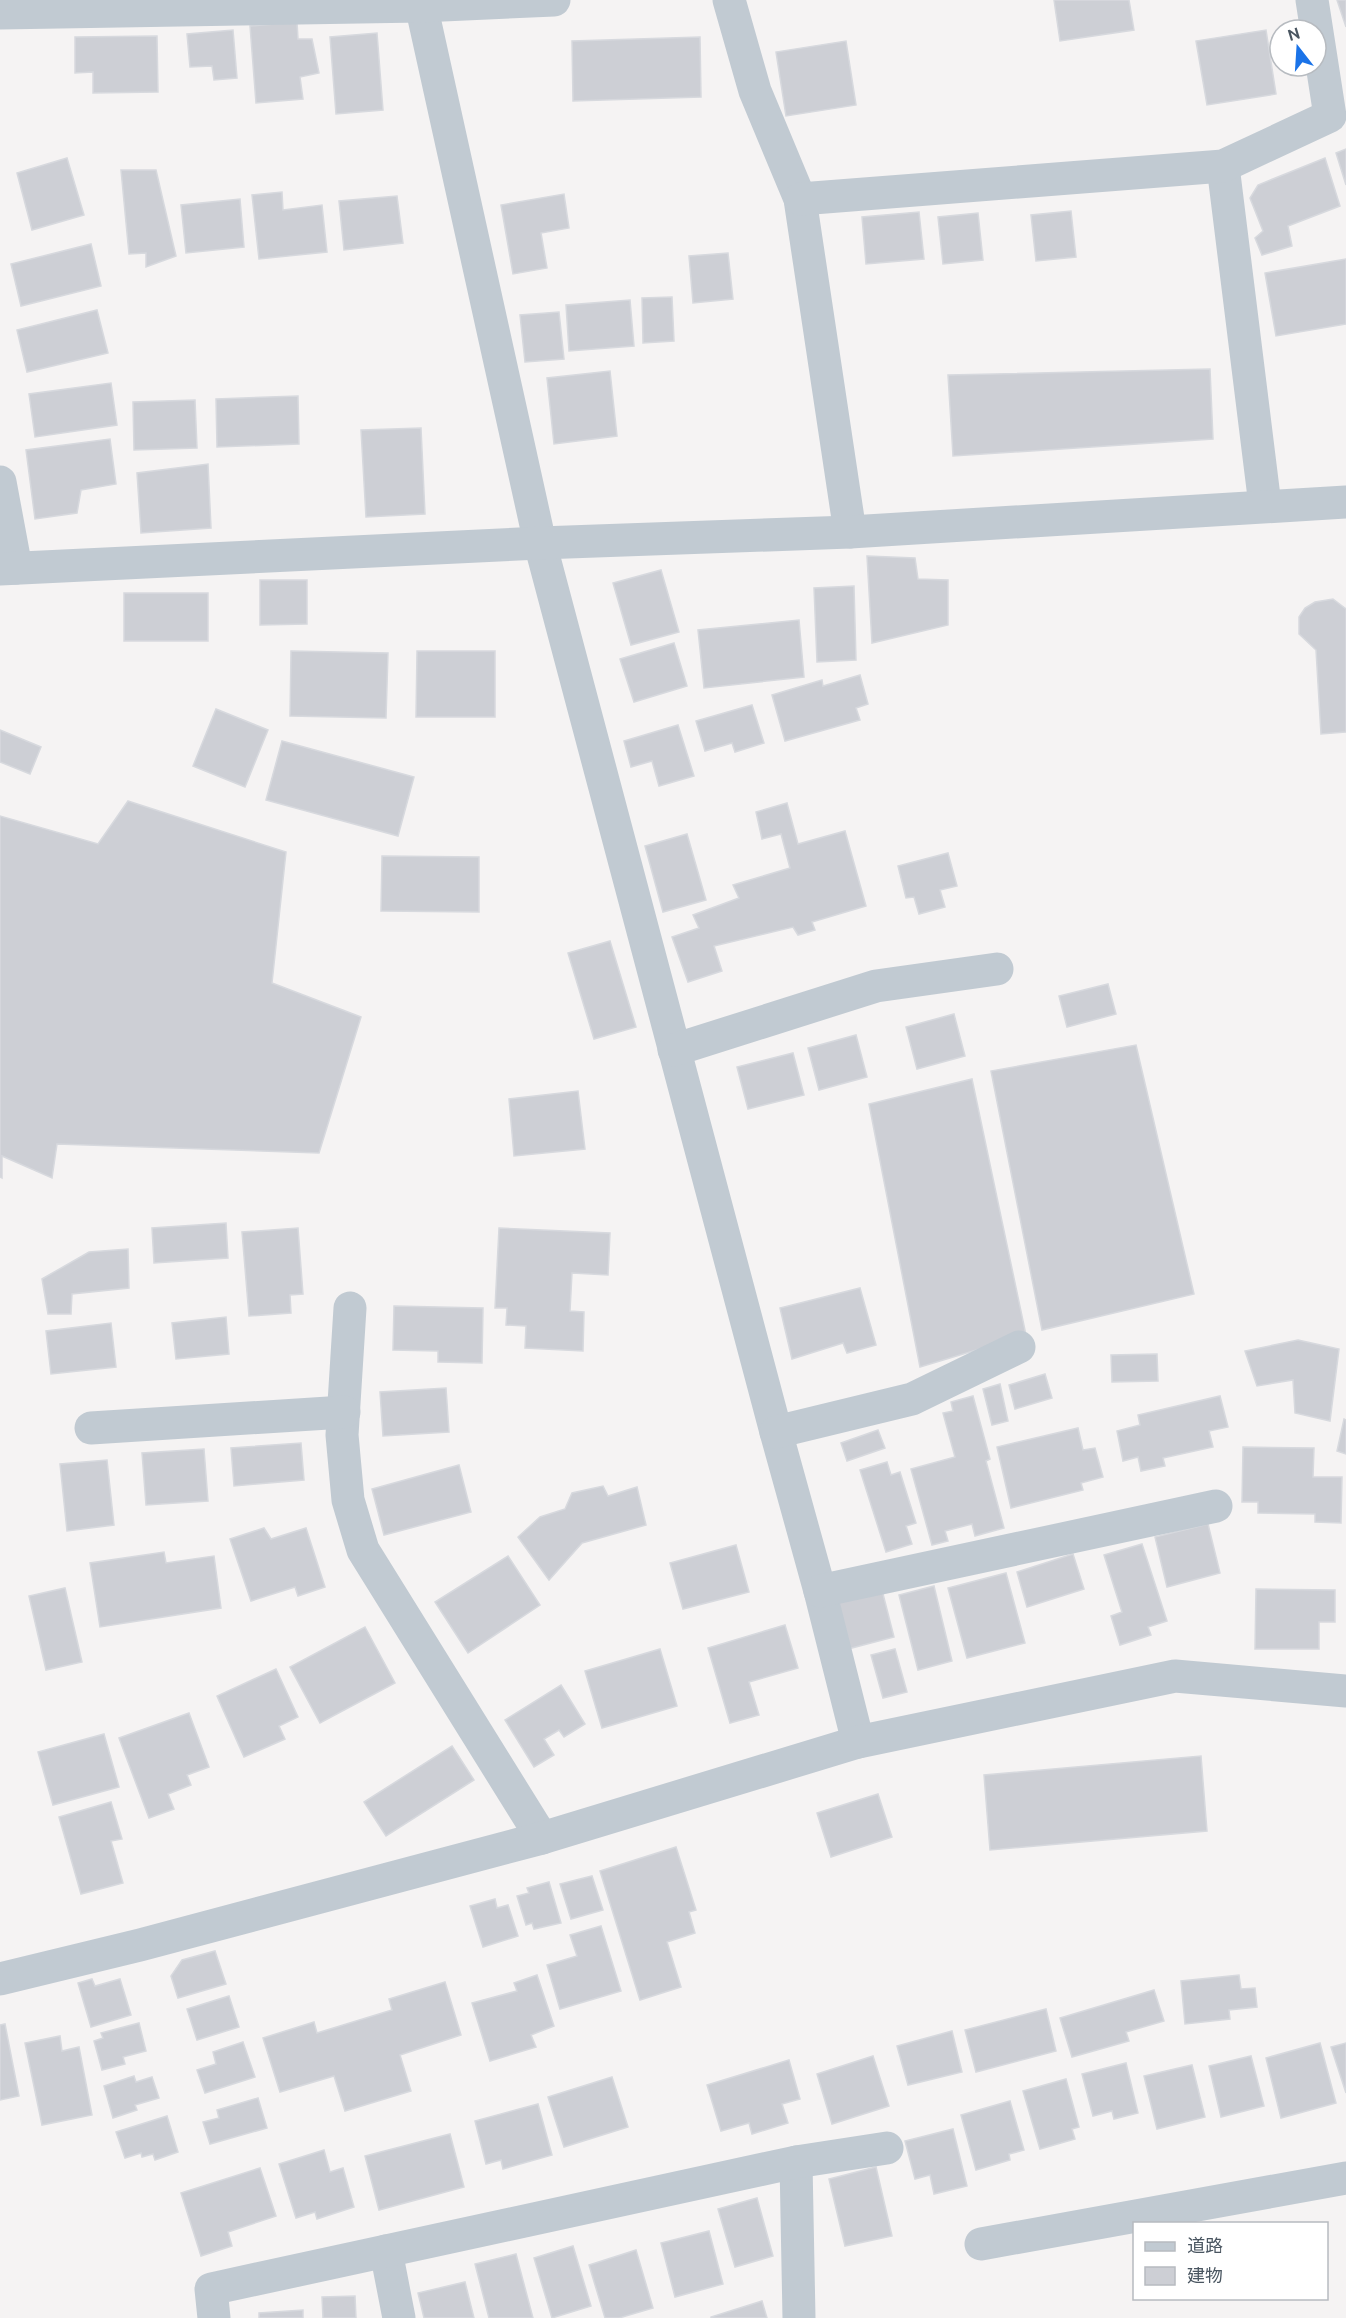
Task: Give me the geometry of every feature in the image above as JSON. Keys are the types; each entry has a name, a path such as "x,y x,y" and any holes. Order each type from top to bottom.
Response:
{"street":[{"path":"5,9 554,0"},
{"path":"729,0 755,91 800,199 850,532"},
{"path":"800,199 1223,166 1338,112 1312,0"},
{"path":"421,3 540,543 820,1591 858,1742"},
{"path":"1223,166 1265,505"},
{"path":"0,482 8,569 540,543 850,532 1265,505 1346,502"},
{"path":"674,1050 876,986 997,969"},
{"path":"350,1308 342,1435 348,1500 363,1550 542,1838"},
{"path":"776,1432 912,1399 1019,1347"},
{"path":"91,1428 344,1412"},
{"path":"820,1591 1216,1506"},
{"path":"0,1979 163,1939 542,1838 858,1742 1175,1676 1346,1691"},
{"path":"214,2318 211,2289 796,2162 887,2148"},
{"path":"796,2162 799,2318"},
{"path":"981,2244 1346,2178"},
{"path":"386,2251 399,2318"}],"building":[{"path":"1054,0 1129,0 1134,30 1060,41"},
{"path":"1337,0 1346,0 1346,27"},
{"path":"297,22 298,39 312,39 319,73 300,77 303,99 256,103 250,26"},
{"path":"233,30 237,78 214,80 212,66 190,67 187,34"},
{"path":"1266,30 1268,78 1274,78 1276,94 1207,105 1196,41"},
{"path":"377,33 383,110 336,114 330,37"},
{"path":"157,36 158,92 93,93 93,72 75,73 75,37"},
{"path":"700,37 701,97 573,101 572,41"},
{"path":"846,41 856,105 786,116 776,52"},
{"path":"1346,149 1346,185 1336,153"},
{"path":"67,158 84,215 32,230 17,173"},
{"path":"1325,158 1340,206 1288,226 1292,246 1262,255 1255,238 1263,231 1250,198 1258,185"},
{"path":"121,170 156,170 176,256 146,267 146,253 129,254"},
{"path":"282,192 283,210 322,205 327,252 259,259 252,195"},
{"path":"564,194 569,228 541,233 547,268 513,274 501,205"},
{"path":"397,196 403,243 344,250 339,201"},
{"path":"240,199 244,247 186,253 181,205"},
{"path":"1071,211 1076,257 1036,261 1031,215"},
{"path":"919,212 924,259 866,264 862,217"},
{"path":"978,213 983,260 943,264 938,217"},
{"path":"91,244 101,286 21,306 11,264"},
{"path":"728,253 733,299 693,303 689,256"},
{"path":"1346,259 1346,324 1276,336 1265,273"},
{"path":"672,297 674,341 643,343 642,298"},
{"path":"630,300 634,346 569,351 566,305"},
{"path":"97,310 108,353 27,372 17,330"},
{"path":"559,312 564,359 525,362 520,315"},
{"path":"1210,369 1213,439 953,456 948,375"},
{"path":"610,371 617,436 554,444 547,378"},
{"path":"111,383 117,425 35,437 29,394"},
{"path":"298,396 299,444 217,447 216,399"},
{"path":"195,400 197,448 134,450 133,402"},
{"path":"421,428 425,514 366,517 361,430"},
{"path":"110,439 116,484 81,490 77,513 35,519 26,450"},
{"path":"208,464 211,528 141,533 137,473"},
{"path":"867,556 915,558 918,579 948,580 948,625 872,643"},
{"path":"661,570 679,632 631,645 613,583"},
{"path":"260,580 307,580 307,624 260,625"},
{"path":"854,586 856,660 817,662 814,588"},
{"path":"124,593 208,593 208,641 124,641"},
{"path":"1333,599 1346,609 1346,732 1321,734 1316,650 1299,634 1299,617 1305,608 1315,602"},
{"path":"799,620 804,677 704,688 698,630"},
{"path":"674,643 687,686 634,702 620,659"},
{"path":"291,651 388,653 386,718 290,716"},
{"path":"417,651 495,651 495,717 416,717"},
{"path":"860,675 868,704 856,708 860,720 785,741 772,695 822,680 823,686"},
{"path":"752,705 764,743 735,752 732,743 705,751 696,721"},
{"path":"216,709 268,730 245,787 193,766"},
{"path":"678,725 694,776 659,786 652,761 631,767 624,741"},
{"path":"0,730 41,747 30,774 0,762"},
{"path":"282,741 414,777 398,836 266,800"},
{"path":"128,801 286,852 272,983 361,1017 319,1153 57,1144 52,1178 2,1156 2,1178 0,1177 0,816 98,844"},
{"path":"787,803 798,844 845,831 866,906 812,922 815,930 798,935 793,927 714,946 722,971 688,982 672,937 699,928 693,915 739,898 733,885 790,868 781,834 762,839 756,812"},
{"path":"687,834 706,900 663,912 645,846"},
{"path":"948,853 957,886 940,890 945,907 919,914 914,897 906,898 898,866"},
{"path":"382,856 479,857 479,912 381,911"},
{"path":"610,941 636,1027 594,1039 568,953"},
{"path":"1108,984 1116,1014 1067,1027 1059,996"},
{"path":"954,1014 965,1056 917,1069 906,1027"},
{"path":"856,1035 867,1077 819,1090 808,1048"},
{"path":"1136,1045 1194,1294 1042,1330 991,1071"},
{"path":"793,1053 804,1095 748,1109 737,1067"},
{"path":"972,1079 1026,1335 920,1367 869,1104"},
{"path":"578,1091 585,1149 514,1156 509,1099"},
{"path":"226,1223 228,1258 154,1263 152,1228"},
{"path":"298,1228 303,1294 290,1295 291,1313 249,1316 242,1232"},
{"path":"499,1228 610,1233 608,1275 572,1273 570,1311 584,1312 583,1351 525,1348 526,1326 506,1325 507,1308 495,1308"},
{"path":"128,1249 129,1288 72,1294 71,1314 48,1314 42,1279 89,1252"},
{"path":"860,1288 876,1345 847,1353 843,1343 792,1359 780,1308"},
{"path":"394,1306 483,1308 482,1363 438,1362 438,1351 393,1350"},
{"path":"226,1317 229,1354 176,1359 172,1323"},
{"path":"111,1323 116,1367 51,1374 46,1331"},
{"path":"1298,1340 1339,1349 1330,1421 1295,1413 1293,1380 1257,1386 1245,1351"},
{"path":"1157,1354 1158,1381 1112,1382 1111,1355"},
{"path":"1045,1374 1052,1398 1015,1409 1009,1385"},
{"path":"1000,1384 1008,1421 992,1425 983,1389"},
{"path":"446,1388 449,1432 383,1436 380,1392"},
{"path":"973,1396 990,1459 986,1461 1004,1528 975,1536 972,1524 945,1531 948,1541 932,1545 911,1469 955,1457 943,1413 953,1411 951,1402"},
{"path":"1220,1396 1228,1427 1209,1431 1213,1447 1163,1458 1165,1466 1141,1471 1138,1457 1123,1461 1117,1431 1140,1425 1138,1415"},
{"path":"1344,1419 1346,1420 1346,1454 1337,1451"},
{"path":"1078,1428 1083,1450 1095,1448 1103,1477 1081,1483 1083,1490 1011,1508 997,1447"},
{"path":"878,1430 885,1448 847,1461 841,1443"},
{"path":"301,1443 304,1480 234,1486 231,1448"},
{"path":"1243,1447 1314,1448 1313,1477 1342,1477 1341,1523 1315,1522 1315,1514 1258,1513 1258,1502 1242,1502"},
{"path":"204,1449 208,1501 146,1505 142,1453"},
{"path":"107,1460 114,1525 67,1531 60,1464"},
{"path":"887,1462 891,1475 900,1472 916,1523 906,1526 912,1544 886,1552 860,1470"},
{"path":"459,1465 471,1512 384,1535 372,1489"},
{"path":"603,1486 608,1496 637,1487 646,1525 582,1543 549,1580 518,1537 540,1517 565,1509 572,1493"},
{"path":"1208,1524 1220,1573 1167,1587 1155,1537"},
{"path":"264,1528 271,1539 306,1528 325,1587 298,1596 295,1587 251,1601 230,1539"},
{"path":"1142,1544 1167,1621 1148,1627 1151,1635 1120,1645 1111,1616 1122,1612 1104,1555"},
{"path":"736,1545 749,1592 683,1609 670,1563"},
{"path":"164,1552 166,1563 214,1556 221,1608 100,1627 90,1563"},
{"path":"1073,1554 1084,1589 1027,1607 1017,1572"},
{"path":"508,1556 540,1605 468,1653 435,1602"},
{"path":"1006,1573 1025,1643 967,1658 948,1588"},
{"path":"934,1586 952,1661 918,1670 899,1595"},
{"path":"65,1588 82,1662 46,1670 29,1596"},
{"path":"1256,1589 1335,1590 1335,1622 1319,1622 1319,1649 1255,1649"},
{"path":"882,1590 894,1637 848,1649 836,1602"},
{"path":"785,1625 798,1668 749,1682 759,1715 730,1723 708,1648"},
{"path":"365,1627 395,1683 320,1723 290,1667"},
{"path":"660,1649 677,1706 602,1728 585,1671"},
{"path":"895,1649 907,1692 883,1698 871,1655"},
{"path":"276,1669 298,1717 279,1726 285,1739 244,1757 217,1696"},
{"path":"561,1685 585,1724 564,1737 559,1730 544,1739 554,1755 534,1767 505,1720"},
{"path":"189,1713 209,1767 187,1775 191,1785 168,1794 174,1809 149,1818 119,1738"},
{"path":"104,1734 119,1787 53,1805 38,1752"},
{"path":"452,1746 474,1780 386,1836 364,1802"},
{"path":"1201,1756 1207,1831 990,1850 984,1775"},
{"path":"878,1794 892,1837 831,1857 817,1813"},
{"path":"111,1802 122,1839 111,1841 123,1883 81,1894 59,1817"},
{"path":"676,1847 696,1910 689,1912 695,1933 667,1942 681,1987 640,2000 600,1871"},
{"path":"592,1876 603,1910 571,1919 560,1884"},
{"path":"549,1882 561,1923 534,1929 532,1923 526,1925 517,1896 529,1893 527,1888"},
{"path":"495,1899 497,1908 508,1905 518,1936 483,1947 470,1906"},
{"path":"601,1926 621,1991 560,2009 547,1965 577,1956 570,1935"},
{"path":"215,1951 226,1984 178,1998 171,1976 182,1960"},
{"path":"537,1975 554,2026 531,2035 536,2047 490,2061 472,2003 517,1991 514,1983"},
{"path":"1239,1975 1241,1989 1255,1988 1257,2007 1229,2010 1230,2019 1185,2024 1181,1981"},
{"path":"92,1979 95,1986 120,1979 131,2015 91,2027 78,1983"},
{"path":"445,1982 461,2035 400,2055 411,2091 345,2111 334,2076 280,2092 263,2038 314,2022 317,2033 392,2010 389,1999"},
{"path":"1154,1990 1164,2021 1126,2032 1129,2041 1072,2057 1060,2018"},
{"path":"229,1996 239,2027 197,2040 187,2009"},
{"path":"1046,2009 1056,2051 976,2072 965,2030"},
{"path":"139,2023 146,2051 123,2057 125,2064 102,2070 94,2041 103,2038 101,2033"},
{"path":"5,2024 19,2096 0,2100 0,2025"},
{"path":"952,2031 962,2072 908,2085 897,2046"},
{"path":"60,2036 62,2051 79,2047 92,2115 42,2125 25,2043"},
{"path":"243,2042 255,2077 205,2093 197,2070 216,2064 213,2052"},
{"path":"1320,2043 1336,2103 1281,2118 1266,2058"},
{"path":"1346,2043 1346,2093 1331,2047"},
{"path":"873,2056 889,2106 832,2124 817,2074"},
{"path":"1251,2056 1264,2106 1221,2117 1209,2066"},
{"path":"789,2060 800,2099 782,2104 788,2123 752,2134 749,2123 721,2131 707,2085"},
{"path":"1126,2063 1138,2113 1114,2119 1112,2111 1093,2116 1082,2074"},
{"path":"1192,2065 1205,2117 1157,2129 1144,2076"},
{"path":"134,2076 136,2082 152,2077 159,2098 135,2105 137,2110 113,2118 104,2086"},
{"path":"612,2077 628,2127 564,2147 548,2097"},
{"path":"1066,2079 1079,2127 1072,2129 1075,2139 1040,2149 1023,2091"},
{"path":"258,2098 267,2128 210,2144 203,2122 219,2118 217,2110"},
{"path":"1010,2101 1024,2150 1009,2154 1010,2160 976,2170 961,2115"},
{"path":"538,2104 552,2155 503,2169 501,2160 486,2164 475,2121"},
{"path":"167,2116 178,2152 155,2160 153,2154 142,2157 141,2153 125,2158 116,2132"},
{"path":"953,2129 967,2186 934,2194 930,2175 915,2179 905,2141"},
{"path":"450,2134 464,2187 379,2210 365,2156"},
{"path":"324,2150 330,2172 343,2168 354,2207 317,2219 315,2212 296,2218 279,2164"},
{"path":"876,2167 892,2236 845,2246 829,2179"},
{"path":"260,2168 276,2216 228,2232 232,2246 201,2256 181,2193"},
{"path":"757,2198 773,2256 735,2267 718,2209"},
{"path":"709,2231 723,2284 675,2297 661,2243"},
{"path":"573,2246 591,2306 552,2318 534,2258"},
{"path":"636,2250 653,2308 619,2318 605,2318 589,2265"},
{"path":"516,2254 533,2318 489,2318 475,2264"},
{"path":"465,2282 474,2318 424,2318 418,2293"},
{"path":"355,2296 356,2318 323,2318 322,2297"},
{"path":"762,2301 767,2318 711,2318 711,2317"},
{"path":"303,2310 303,2318 259,2318 259,2313"}]}
